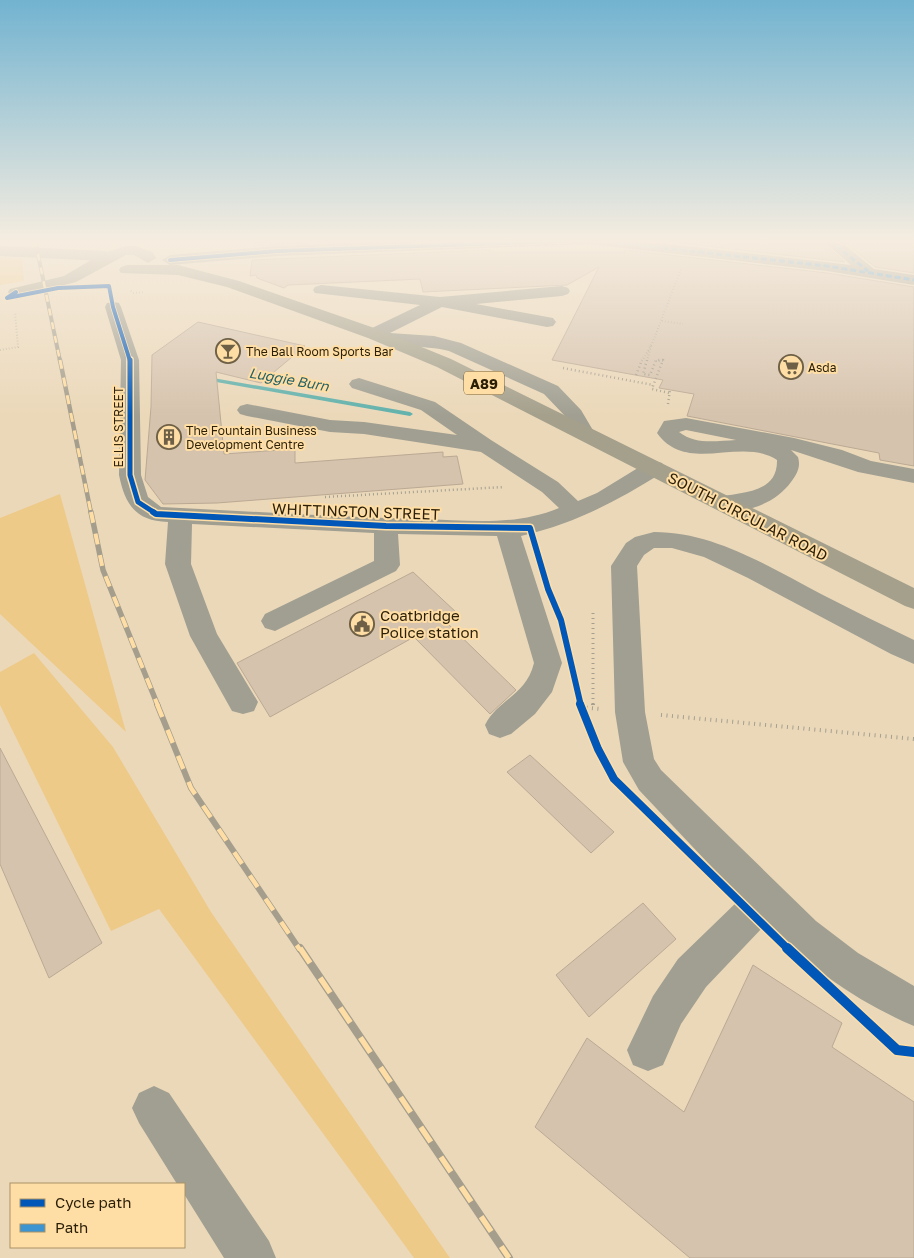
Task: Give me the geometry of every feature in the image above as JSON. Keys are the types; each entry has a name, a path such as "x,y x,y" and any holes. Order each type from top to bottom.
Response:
{"main road":[{"name":"SOUTH CIRCULAR ROAD","path":"274,299 379,336 444,363 914,599"}],"street":[{"path":"407,299 440,302 547,322"},
{"path":"379,336 440,302 480,299"},
{"name":"ELLIS STREET","path":"113,307 130,360 130,475 133,491 138,502 144,508 156,514 180,516"},
{"name":"SOUTH CIRCULAR ROAD","path":"379,336 434,341 455,347 551,390 574,414 583,432"},
{"path":"359,384 428,406 550,487 576,511"},
{"path":"247,410 330,426 364,428 487,446"},
{"path":"834,455 777,450 735,438 794,444 834,455 866,467 914,476"},
{"path":"722,503 755,500 769,495 785,475 788,461 787,457 777,450"},
{"name":"WHITTINGTON STREET","path":"180,516 386,526 530,528 605,498 654,468"},
{"path":"180,516 178,564 204,636 243,702"},
{"path":"275,621 387,565 386,526"},
{"path":"500,725 535,695 546,681 548,663 506,529"},
{"path":"914,653 748,567 712,552 673,541 654,540 639,546 626,560 624,566 630,712 638,762 650,780 700,832 766,899 834,962 892,997 914,1006"},
{"path":"648,1050 667,1010 692,973 766,899"},
{"path":"154,1108 252,1258"}],"path":[{"path":"0,350 18,347 16,314 10,299"},
{"path":"669,393 652,389 663,360 656,360 650,375 643,374 652,344 670,299"},
{"path":"662,321 683,324"},
{"path":"636,375 645,353 652,344"},
{"path":"523,377 547,365 653,386"},
{"path":"324,497 472,488 550,487"},
{"path":"593,613 593,709"},
{"path":"578,698 584,716"},
{"path":"581,707 914,738"}],"shaded area":[{"path":"60,494 126,732 0,614 0,518"},
{"path":"34,653 113,747 211,912 450,1258 414,1258 159,909 111,931 0,705 0,672"}],"building":[{"name":"Asda","path":"583,299 914,299 914,466 880,460 879,453 687,416 694,394 659,388 663,380 552,360"},
{"path":"198,322 305,346 261,383 216,372 224,454 295,449 295,463 443,452 443,457 457,456 463,484 217,503 163,504 145,480 151,407 152,355"},
{"path":"413,572 457,613 444,620 516,690 490,714 414,637 270,717 237,663"},
{"path":"0,748 102,943 49,978 0,864"},
{"path":"530,755 614,832 591,853 507,772"},
{"path":"643,903 676,939 589,1017 556,975"},
{"path":"753,965 842,1023 832,1047 914,1102 914,1258 690,1258 535,1127 587,1038 684,1112"}],"waterway":[{"name":"Luggie Burn","path":"207,379 410,414"}],"railway":[{"path":"47,299 60,361"},
{"path":"60,360 91,513"},
{"path":"91,512 103,570 158,706"},
{"path":"157,704 191,788 300,950"},
{"path":"300,948 509,1258"}],"cycle path":[{"path":"111,299 130,360 130,475 138,502 156,514 386,526 530,528 548,589 561,620 581,707 598,749 614,779 750,914 897,1050 914,1052"}],"place":[{"name":"The Ball Room Sports Bar","path":"228,351"},
{"name":"Asda","path":"791,367"},
{"name":"The Fountain Business Development Centre","path":"169,437"},
{"name":"Coatbridge Police station","path":"362,624"}]}
